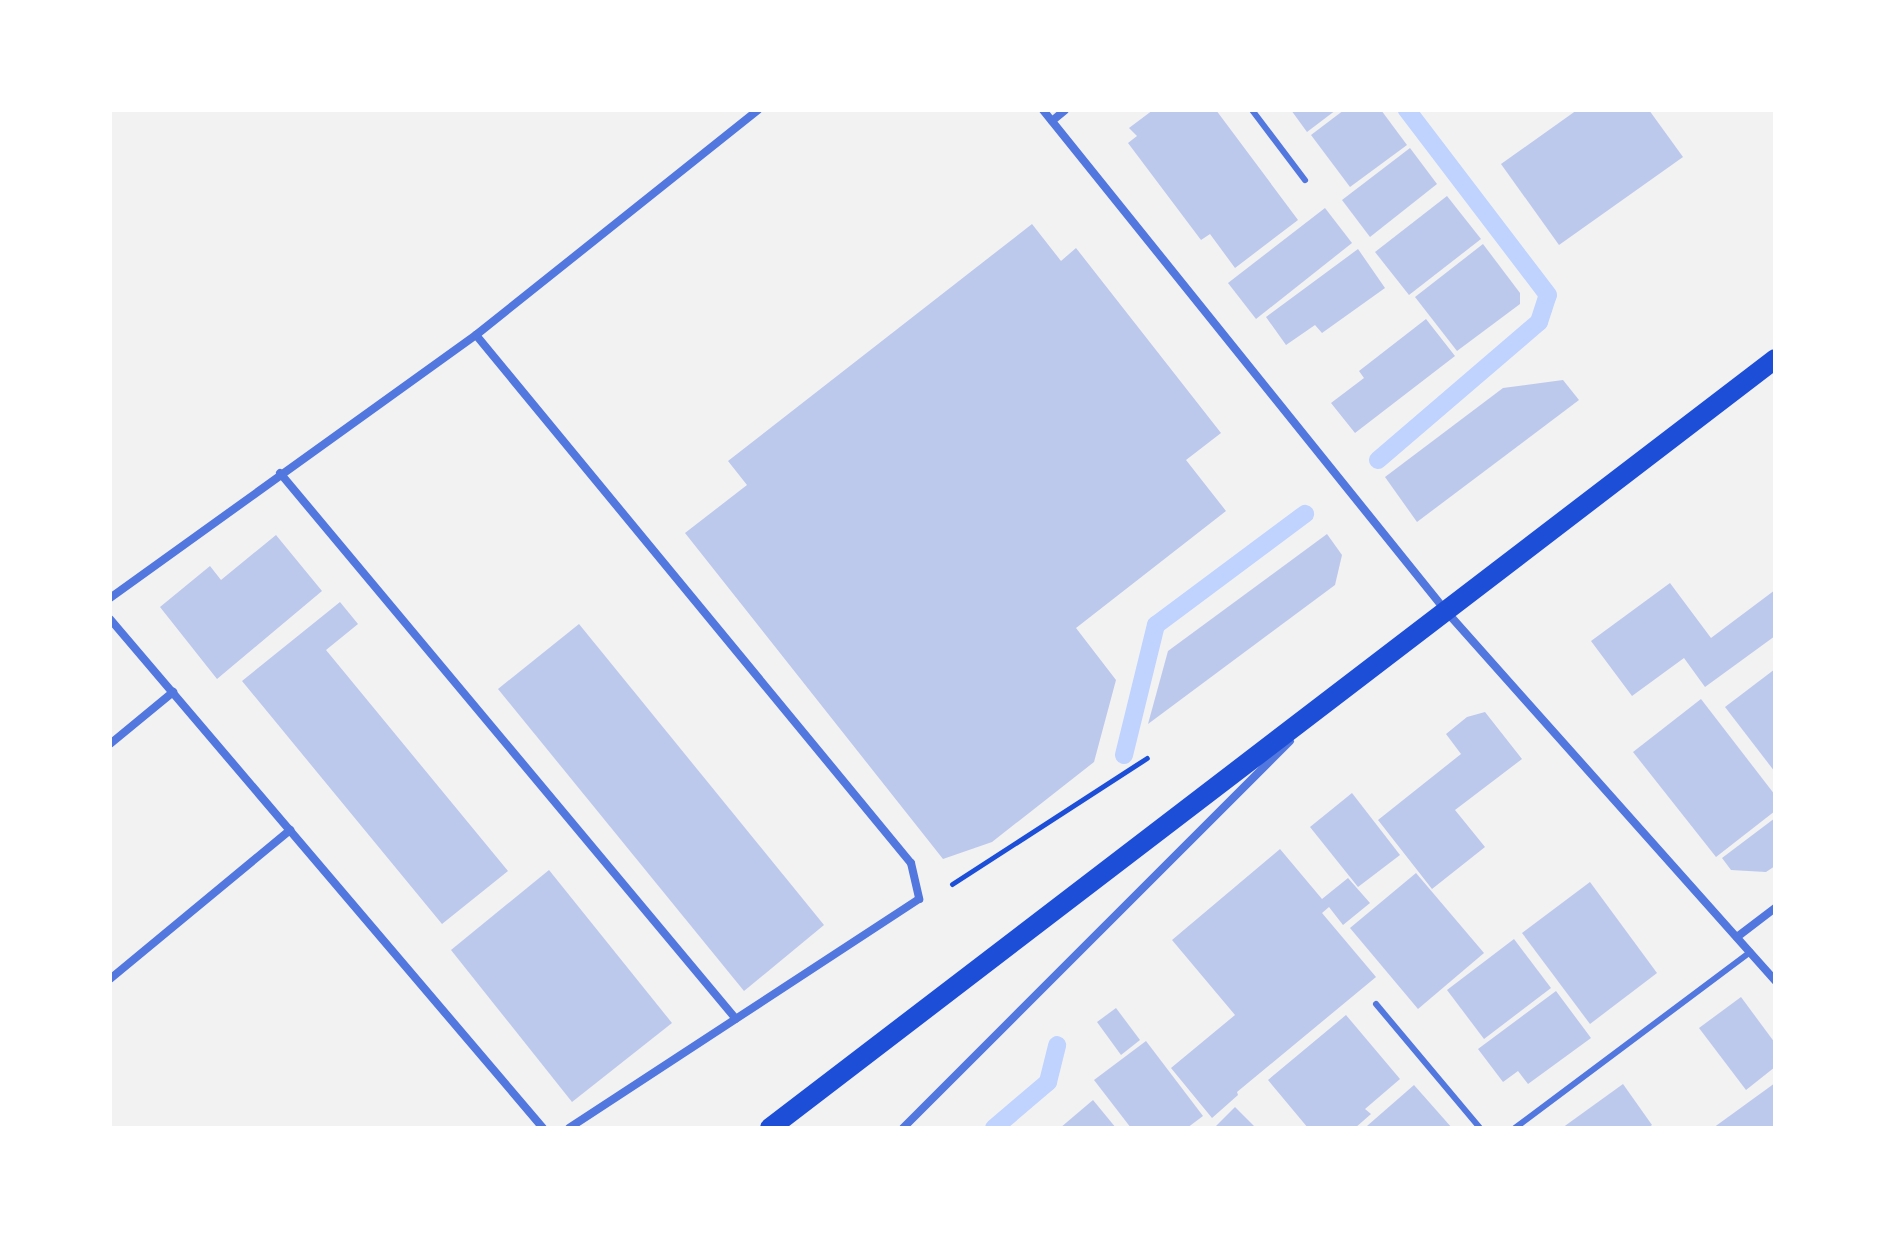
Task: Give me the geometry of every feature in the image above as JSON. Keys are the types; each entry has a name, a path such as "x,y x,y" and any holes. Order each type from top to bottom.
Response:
{"main road":[{"path":"770,1128 1775,359"}],"street":[{"path":"110,598 476,335 758,110"},
{"path":"1043,110 1445,610 1775,981"},
{"path":"1052,121 1065,110"},
{"path":"476,335 911,863 919,899 569,1128"},
{"path":"280,473 736,1019"},
{"path":"110,619 543,1128"},
{"path":"110,744 173,692"},
{"path":"903,1128 1323,706"},
{"path":"110,979 290,830"},
{"path":"1737,937 1775,908"}],"lane":[{"path":"1252,110 1305,180"},
{"path":"1515,1128 1750,952"},
{"path":"1376,1004 1480,1128"}],"path":[{"path":"919,899 974,872 1147,758"}],"building":[{"path":"1153,110 1216,110 1298,220 1235,268 1210,234 1201,240 1128,143 1137,136 1129,128"},
{"path":"1291,110 1336,110 1307,132"},
{"path":"1344,110 1381,110 1407,145 1350,187 1311,135"},
{"path":"1577,110 1649,110 1683,157 1559,245 1501,164"},
{"path":"1410,148 1437,184 1370,237 1342,200"},
{"path":"1447,196 1481,239 1409,295 1375,252"},
{"path":"1325,208 1352,243 1256,319 1228,283"},
{"path":"1032,224 1061,261 1076,248 1221,433 1186,460 1226,511 1076,628 1116,680 1094,762 992,842 943,859 685,533 747,485 728,461"},
{"path":"1483,244 1520,293 1520,304 1457,351 1415,297"},
{"path":"1358,249 1385,288 1322,333 1315,325 1286,345 1266,317"},
{"path":"1426,319 1455,356 1355,433 1331,403 1364,378 1359,371"},
{"path":"1563,380 1579,400 1417,522 1385,477 1503,388"},
{"path":"1327,534 1342,555 1335,585 1148,724 1168,651"},
{"path":"276,535 322,591 217,679 160,607 210,566 221,580"},
{"path":"1670,583 1711,638 1775,590 1775,636 1705,687 1684,658 1632,696 1591,641"},
{"path":"340,602 358,624 326,650 508,871 442,924 242,681"},
{"path":"579,624 824,925 744,991 498,689"},
{"path":"1775,669 1775,772 1725,707"},
{"path":"1701,699 1775,795 1775,811 1716,857 1633,752"},
{"path":"1485,712 1522,759 1455,810 1485,847 1432,889 1378,820 1461,754 1446,734 1467,717"},
{"path":"1352,793 1400,855 1358,887 1310,827"},
{"path":"1775,818 1775,866 1766,872 1731,870 1722,858"},
{"path":"1280,849 1322,899 1348,878 1370,903 1343,925 1329,907 1322,913 1376,977 1237,1092 1238,1095 1212,1118 1171,1068 1235,1015 1172,940"},
{"path":"549,870 672,1023 572,1102 451,950"},
{"path":"1416,873 1484,953 1418,1009 1350,928"},
{"path":"1590,882 1657,973 1590,1024 1522,933"},
{"path":"1514,939 1551,988 1484,1039 1447,990"},
{"path":"1556,991 1591,1038 1528,1084 1518,1071 1503,1082 1478,1049"},
{"path":"1741,997 1775,1043 1775,1067 1746,1090 1699,1028"},
{"path":"1116,1008 1140,1040 1121,1055 1097,1022"},
{"path":"1346,1015 1400,1079 1365,1109 1371,1114 1355,1128 1308,1128 1268,1080"},
{"path":"1146,1041 1203,1116 1187,1128 1131,1128 1094,1080"},
{"path":"1775,1083 1775,1128 1713,1128"},
{"path":"1623,1084 1652,1125 1648,1128 1562,1128"},
{"path":"1414,1085 1452,1128 1367,1126"},
{"path":"1093,1100 1116,1128 1060,1128"},
{"path":"1235,1107 1256,1128 1214,1128"}],"waterway":[{"path":"1378,460 1539,322 1548,295 1407,110"},
{"path":"1124,755 1156,625 1305,514"},
{"path":"994,1128 1048,1082 1057,1045"}]}
